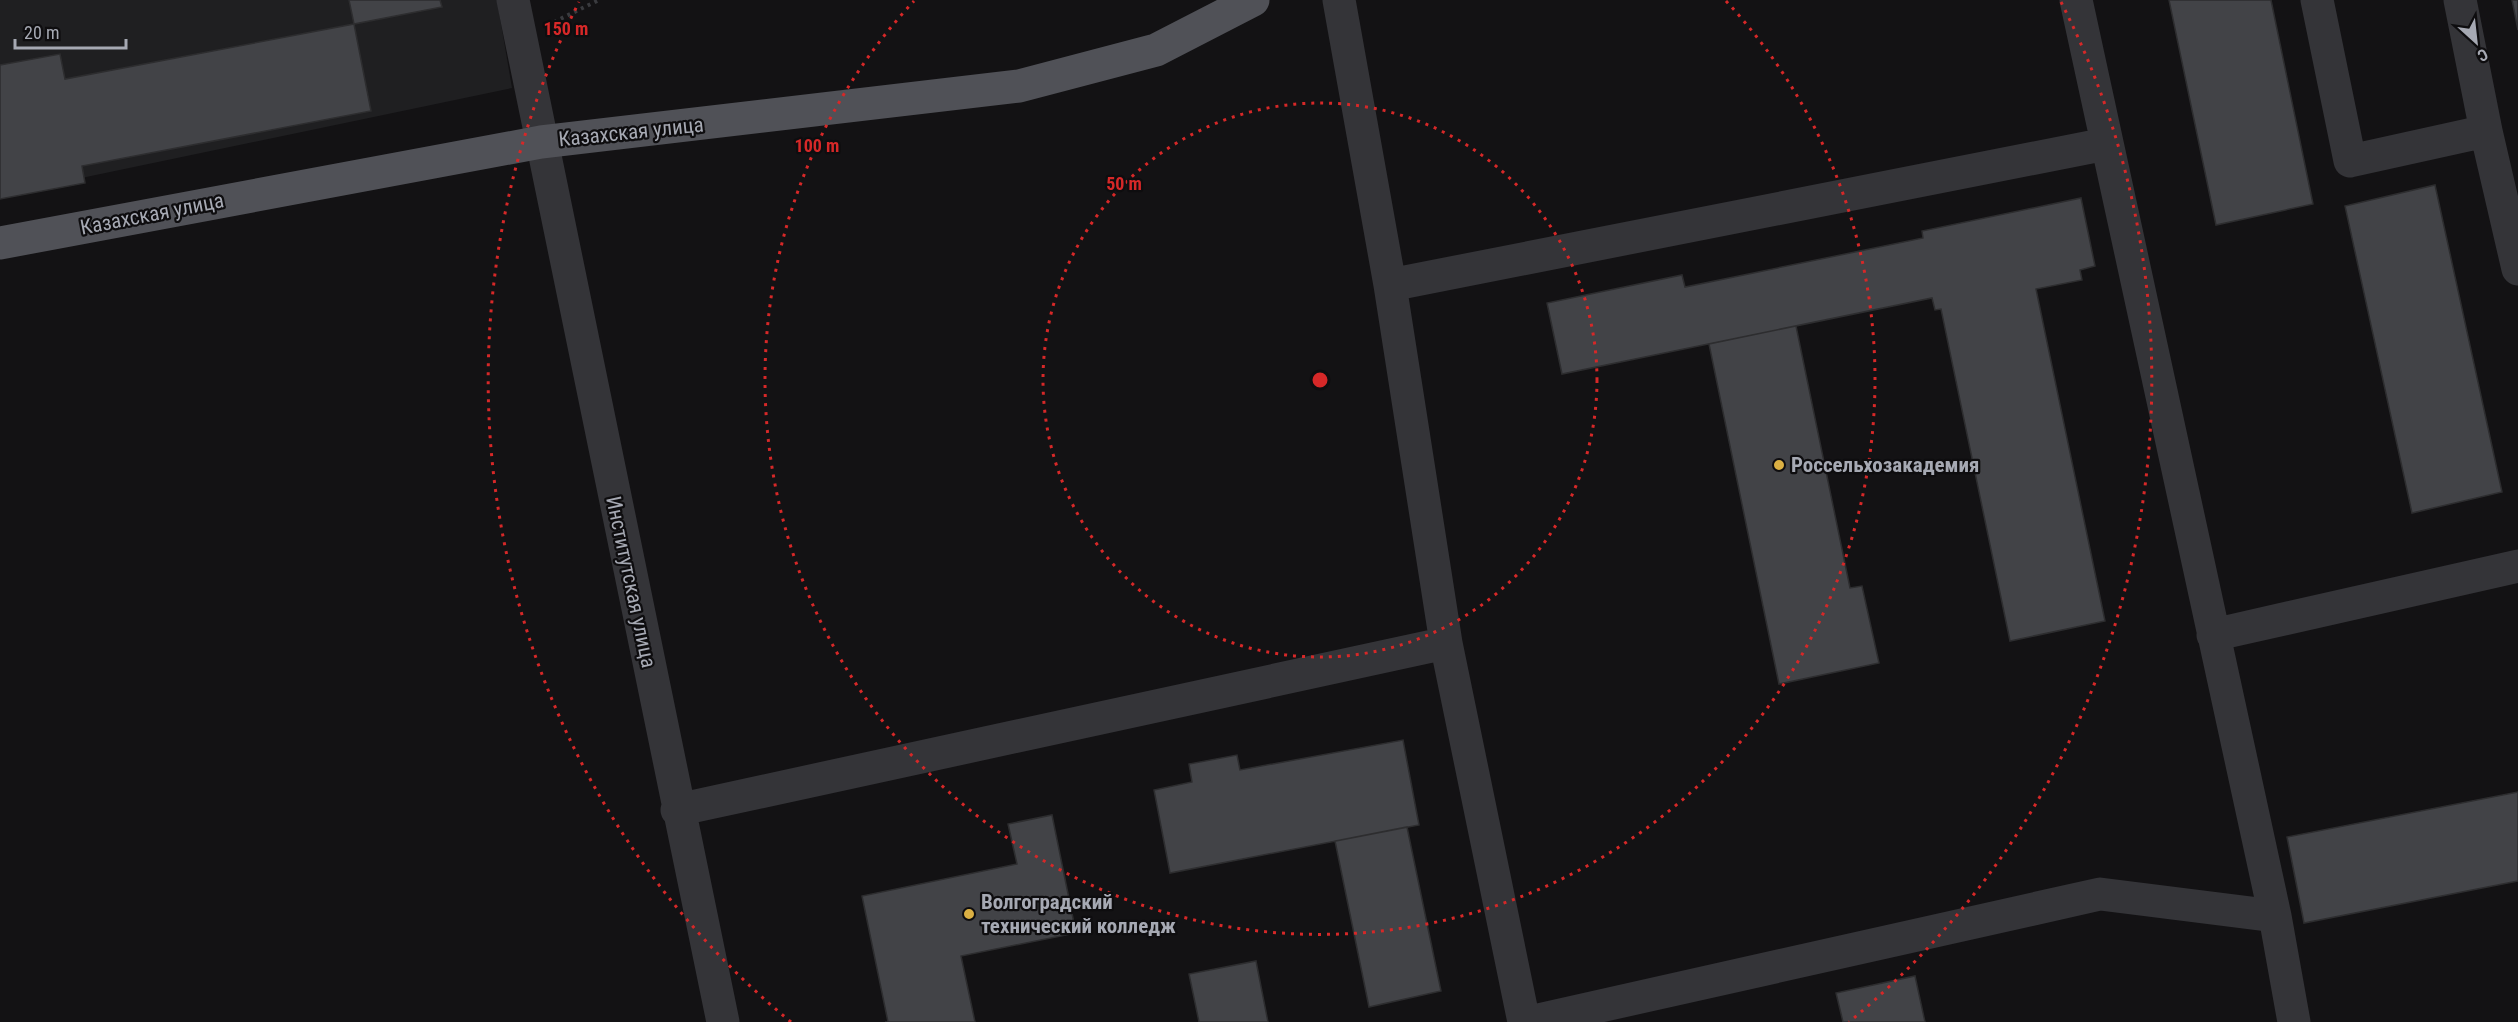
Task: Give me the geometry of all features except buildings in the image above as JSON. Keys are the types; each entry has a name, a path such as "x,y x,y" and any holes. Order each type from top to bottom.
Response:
{"main road":[{"name":"Казахская улица","path":"0,243 542,142 1019,86 1156,50 1253,0"}],"street":[{"name":"Институтская улица","path":"513,0 677,810 723,1022"},
{"path":"1339,0 1390,285 1446,644 1524,1022"},
{"path":"2076,0 2275,916 2294,1022"},
{"path":"2317,0 2350,161 2486,131"},
{"path":"2460,0 2486,131 2512,217 2518,269"},
{"path":"1390,285 2106,144"},
{"path":"2213,636 2518,567"},
{"path":"677,810 1446,644"},
{"path":"1529,1022 2100,894 2275,916"}],"path":[{"path":"520,36 599,0"}],"shaded area":[{"path":"0,0 497,0 512,88 0,195"}],"place":[{"name":"Россельхозакадемия","path":"1779,465"},
{"name":"Волгоградский технический колледж","path":"969,914"}]}
